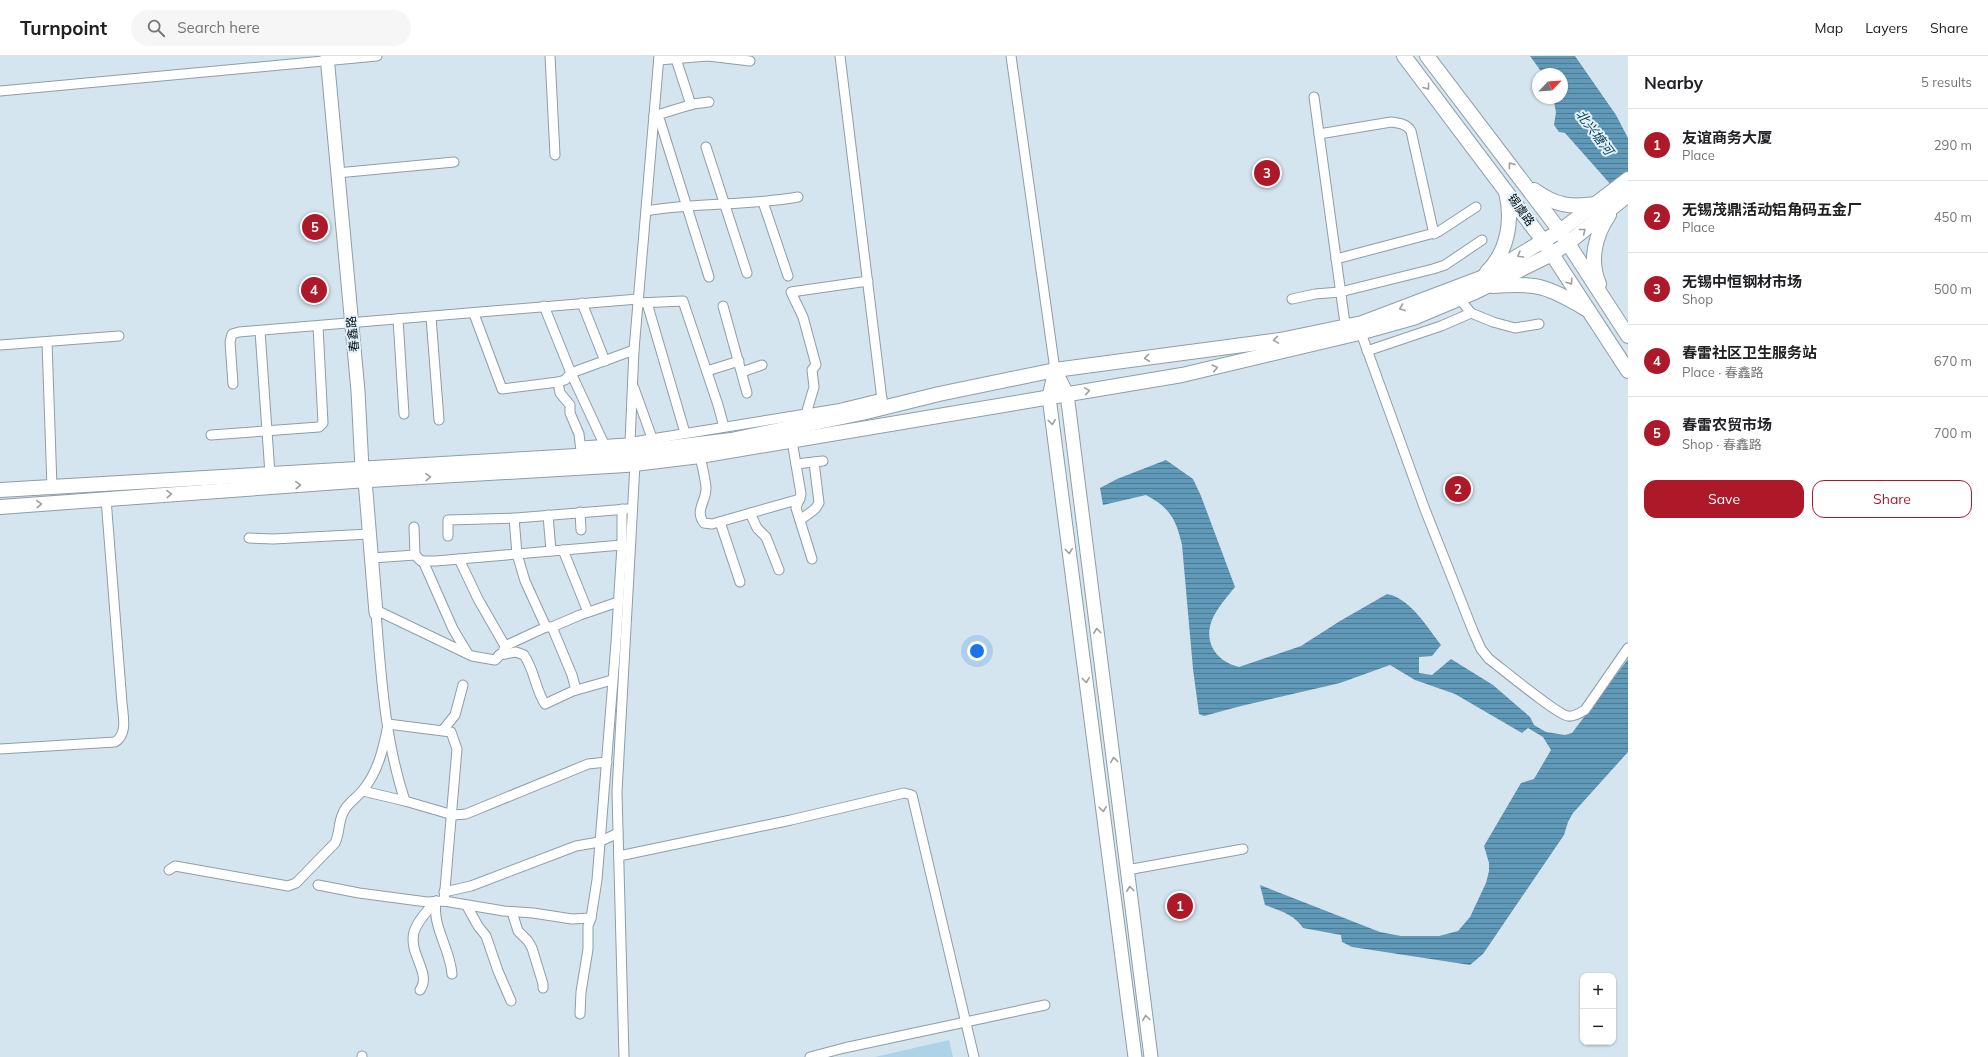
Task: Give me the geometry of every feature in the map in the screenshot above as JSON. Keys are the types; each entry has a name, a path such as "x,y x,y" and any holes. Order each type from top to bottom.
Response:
{"main road":[{"name":"锡虞路","path":"1404,56 1544,242 1628,371"},
{"name":"锡虞路","path":"1428,56 1564,237 1628,336"},
{"name":"春鑫路","path":"331,58 340,173 367,451 364,473 376,611"},
{"path":"1628,179 1614,201 1598,234 1594,268 1598,282 1610,307 1628,336"},
{"path":"1525,184 1548,200 1560,204 1578,206 1614,201"},
{"path":"1483,282 1497,259 1507,236 1509,212 1504,187"},
{"path":"0,507 106,499 581,451 626,453 731,440 791,428 1049,397 1182,375 1351,332 1413,318 1459,298 1544,242 1564,237 1614,201 1628,195"},
{"path":"0,490 270,474 364,473 635,464 700,456 791,428 882,403 939,394 1055,370 1351,332 1369,320 1483,282 1552,254 1564,237 1596,204"},
{"path":"1483,282 1535,285 1558,293 1589,311"},
{"path":"1055,370 1067,394 1151,1057"},
{"path":"1055,370 1049,397 1135,1057"}],"street":[{"path":"0,91 331,58 377,56"},
{"path":"550,56 555,156"},
{"path":"685,433 641,302 639,284 659,58 676,59 708,56 750,61"},
{"path":"806,414 882,403 840,56"},
{"path":"1011,56 1055,370"},
{"path":"676,59 691,105"},
{"path":"1314,97 1340,292 1351,332 1366,351 1447,566 1481,649 1489,659 1552,707 1568,716 1576,715 1585,710 1628,648"},
{"path":"654,116 691,105 708,102"},
{"path":"654,116 660,121 709,277"},
{"path":"1319,134 1391,122 1402,124 1409,128 1411,131 1434,234"},
{"path":"706,147 726,204 747,273"},
{"path":"340,173 454,162"},
{"path":"646,211 670,206 763,202 798,197"},
{"path":"763,202 788,276"},
{"path":"1336,259 1434,234 1476,207"},
{"path":"1292,299 1314,294 1340,292 1446,265 1482,240"},
{"path":"558,382 560,393 570,405 570,413 579,434 581,451 604,444 630,442 724,427 791,428 806,414 814,388 812,370 816,365 803,317 791,292 868,281"},
{"path":"1459,298 1471,313 1515,328 1539,324"},
{"path":"234,384 230,342 232,334 474,314 544,306 683,301 724,427"},
{"path":"630,442 634,350 641,302"},
{"path":"582,304 605,361"},
{"path":"544,306 571,373 604,444"},
{"path":"723,306 747,394"},
{"path":"1366,351 1441,326 1471,313"},
{"path":"474,314 502,389 565,380 571,373 634,350"},
{"path":"431,317 439,420"},
{"path":"398,320 404,414"},
{"path":"211,435 319,427 323,423 318,326"},
{"path":"260,331 270,474"},
{"path":"0,345 119,336"},
{"path":"47,342 52,487"},
{"path":"707,371 739,361"},
{"path":"742,372 762,365"},
{"path":"633,384 652,438"},
{"path":"791,428 801,494 796,508 812,559"},
{"path":"700,456 706,486 706,492 700,506 702,520 707,524 720,522 800,499"},
{"path":"796,464 818,461 819,503 815,509 800,520"},
{"path":"624,1057 617,792 635,464"},
{"path":"0,749 115,742 121,738 123,731 122,703 106,499"},
{"path":"448,536 448,520 514,518 632,508"},
{"path":"580,1014 581,992 588,949 588,926 591,918 597,880 599,842 607,762 622,545 622,509"},
{"path":"580,512 581,530"},
{"path":"750,513 757,528 766,537 780,570"},
{"path":"548,515 551,551"},
{"path":"514,518 517,554 525,581 572,675 576,690"},
{"path":"720,522 740,582"},
{"path":"414,527 415,555"},
{"path":"249,538 273,539 370,534"},
{"path":"423,561 622,545"},
{"path":"563,550 588,612"},
{"path":"372,558 415,555 423,561 453,629 468,654"},
{"path":"459,558 478,599 505,646"},
{"path":"405,801 398,782 388,724 376,611 468,654 484,659 495,660 505,646 549,627 618,602"},
{"path":"499,656 516,652 524,656 537,682 538,692 545,704 576,690 612,680"},
{"path":"443,730 455,715 463,685"},
{"path":"388,724 451,732 458,748 453,815 441,898 435,916 451,959 452,974"},
{"path":"169,870 175,866 288,886 293,885 334,843 339,835 343,813 348,804 363,791 375,770 385,742 388,724"},
{"path":"363,791 453,815 466,814 588,764 607,762"},
{"path":"619,856 792,820 904,792 912,795 974,1057"},
{"path":"420,990 423,985 424,976 413,948 414,933 422,917 441,898 576,846 599,842 618,833"},
{"path":"1127,870 1244,849"},
{"path":"318,885 359,893 441,898 467,906 512,912 572,919 591,918"},
{"path":"467,906 478,926 486,936 498,971 511,1001"},
{"path":"512,912 518,931 528,941 532,948 543,984 542,988"},
{"path":"810,1057 844,1048 1045,1005"}],"shaded area":[{"path":"949,1040 953,1057 875,1057"}],"water":[{"name":"北兴塘河","path":"1530,56 1575,56 1616,115 1628,138 1628,204 1565,133 1559,132 1554,125 1556,112 1554,104 1568,104 1568,68 1539,68"},
{"path":"1166,460 1193,479 1201,496 1235,587 1217,611 1210,628 1209,636 1211,644 1218,656 1224,661 1239,667 1301,646 1340,621 1387,594 1403,601 1411,607 1441,645 1432,656 1419,657 1419,673 1432,675 1451,659 1493,685 1530,717 1534,725 1546,732 1565,735 1572,733 1628,659 1628,752 1573,813 1568,822 1564,835 1483,954 1470,965 1352,947 1342,942 1341,935 1303,928 1291,916 1265,905 1260,885 1380,932 1401,936 1439,936 1458,931 1470,917 1486,883 1489,863 1484,846 1521,783 1534,779 1551,750 1543,737 1528,728 1522,733 1455,694 1415,680 1390,665 1340,683 1204,716 1199,714 1193,669 1182,545 1174,521 1171,515 1161,505 1146,495 1103,505 1100,488 1117,479"}],"place":[{"name":"无锡中恒钢材市场","path":"1267,173"},
{"name":"春雷农贸市场","path":"315,227"},
{"name":"春雷社区卫生服务站","path":"314,290"},
{"name":"无锡茂鼎活动铝角码五金厂","path":"1458,489"},
{"name":"友谊商务大厦","path":"1180,906"}]}
